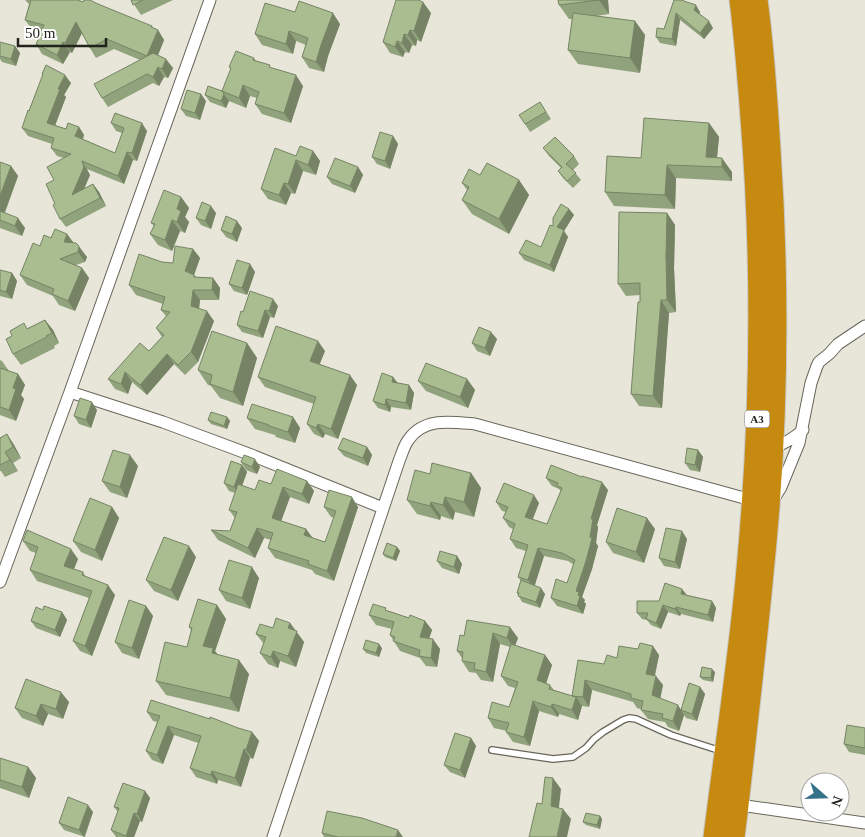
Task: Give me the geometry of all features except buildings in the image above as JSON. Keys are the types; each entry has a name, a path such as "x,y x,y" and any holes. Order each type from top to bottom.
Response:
{"highway":[{"name":"A3","path":"714,837 729,802 749,627 747,568 772,448 776,347 776,280 768,106 740,0"},
{"name":"A3","path":"757,0 753,45 754,151 759,276 756,439 761,503"},
{"name":"A3","path":"734,837 729,802 726,753 749,627"}],"street":[{"path":"0,582 210,0"},
{"path":"274,837 399,460 408,439 421,426 446,421 475,424 761,503 781,487 793,460 799,443 811,383 819,362 838,344 865,326"},
{"path":"70,392 163,422 383,508"},
{"path":"772,448 786,443 802,430"},
{"path":"729,802 865,823"}],"lane":[{"path":"492,750 564,759 572,757 586,748 603,732 629,718 726,753"}]}
